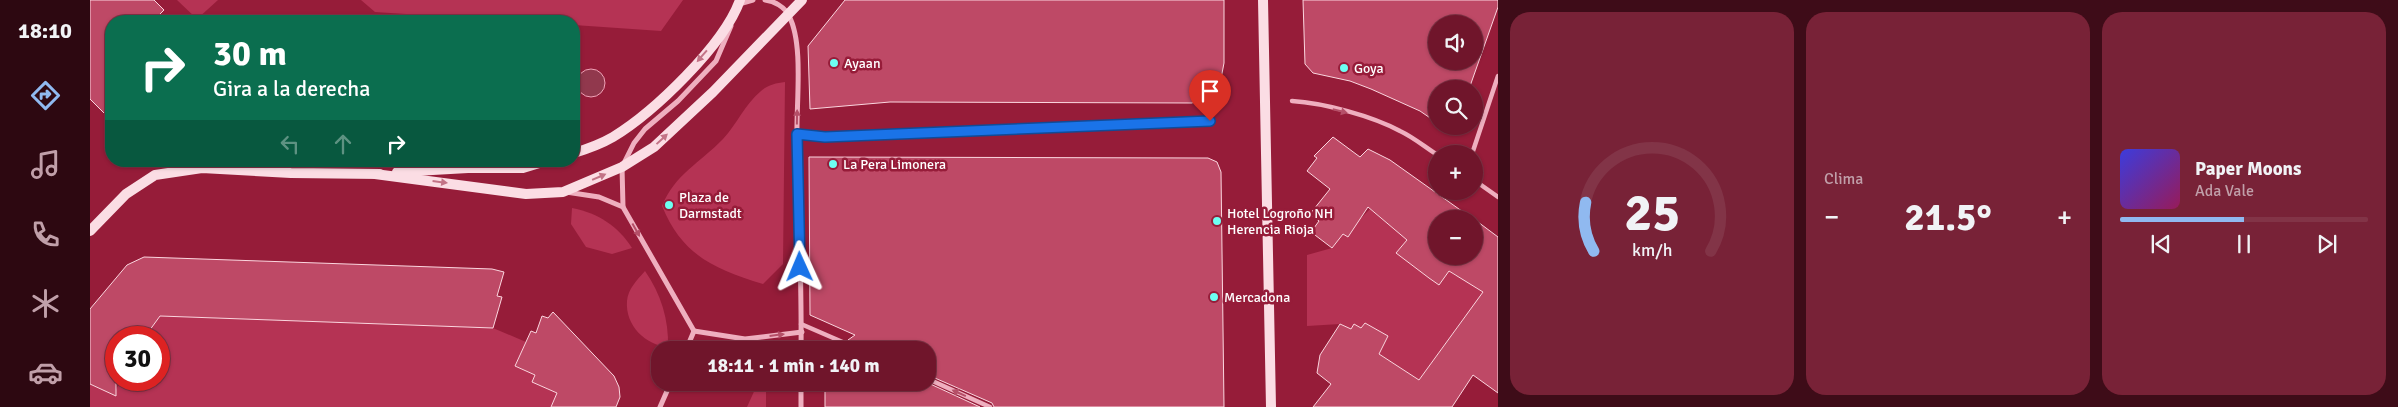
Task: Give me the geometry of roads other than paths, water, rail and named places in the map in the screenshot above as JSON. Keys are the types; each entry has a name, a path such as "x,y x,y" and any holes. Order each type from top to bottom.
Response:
{"main road":[{"path":"374,174 526,194 564,192 622,167 654,147 713,92 802,0"},
{"path":"1263,0 1271,407"},
{"path":"580,151 592,148 613,137 650,110 722,32 740,1"},
{"path":"90,231 126,194 156,175 202,168 292,173 374,174 468,168 526,167"}],"street":[{"path":"694,331 623,207 622,167 634,143 645,130 678,101 716,61 740,1 753,0"},
{"path":"765,0 774,1 789,14 795,33 802,341"},
{"path":"1475,145 1498,76"},
{"path":"1292,101 1305,102 1363,116 1400,130 1428,149"},
{"path":"797,134 825,137 1210,121"},
{"path":"1483,187 1498,198"},
{"path":"564,192 599,197 623,207"},
{"path":"801,324 840,341"},
{"path":"694,331 745,339 802,332"},
{"path":"690,341 694,331"},
{"path":"936,383 990,407"},
{"path":"660,407 667,391"},
{"path":"801,391 801,407"}],"place":[{"name":"Ayaan","path":"834,63"},
{"name":"Goya","path":"1344,68"},
{"name":"La Pera Limonera","path":"833,164"},
{"name":"Plaza de Darmstadt","path":"669,205"},
{"name":"Hotel Logroño NH Herencia Rioja","path":"1217,221"},
{"name":"Mercadona","path":"1214,297"}]}
